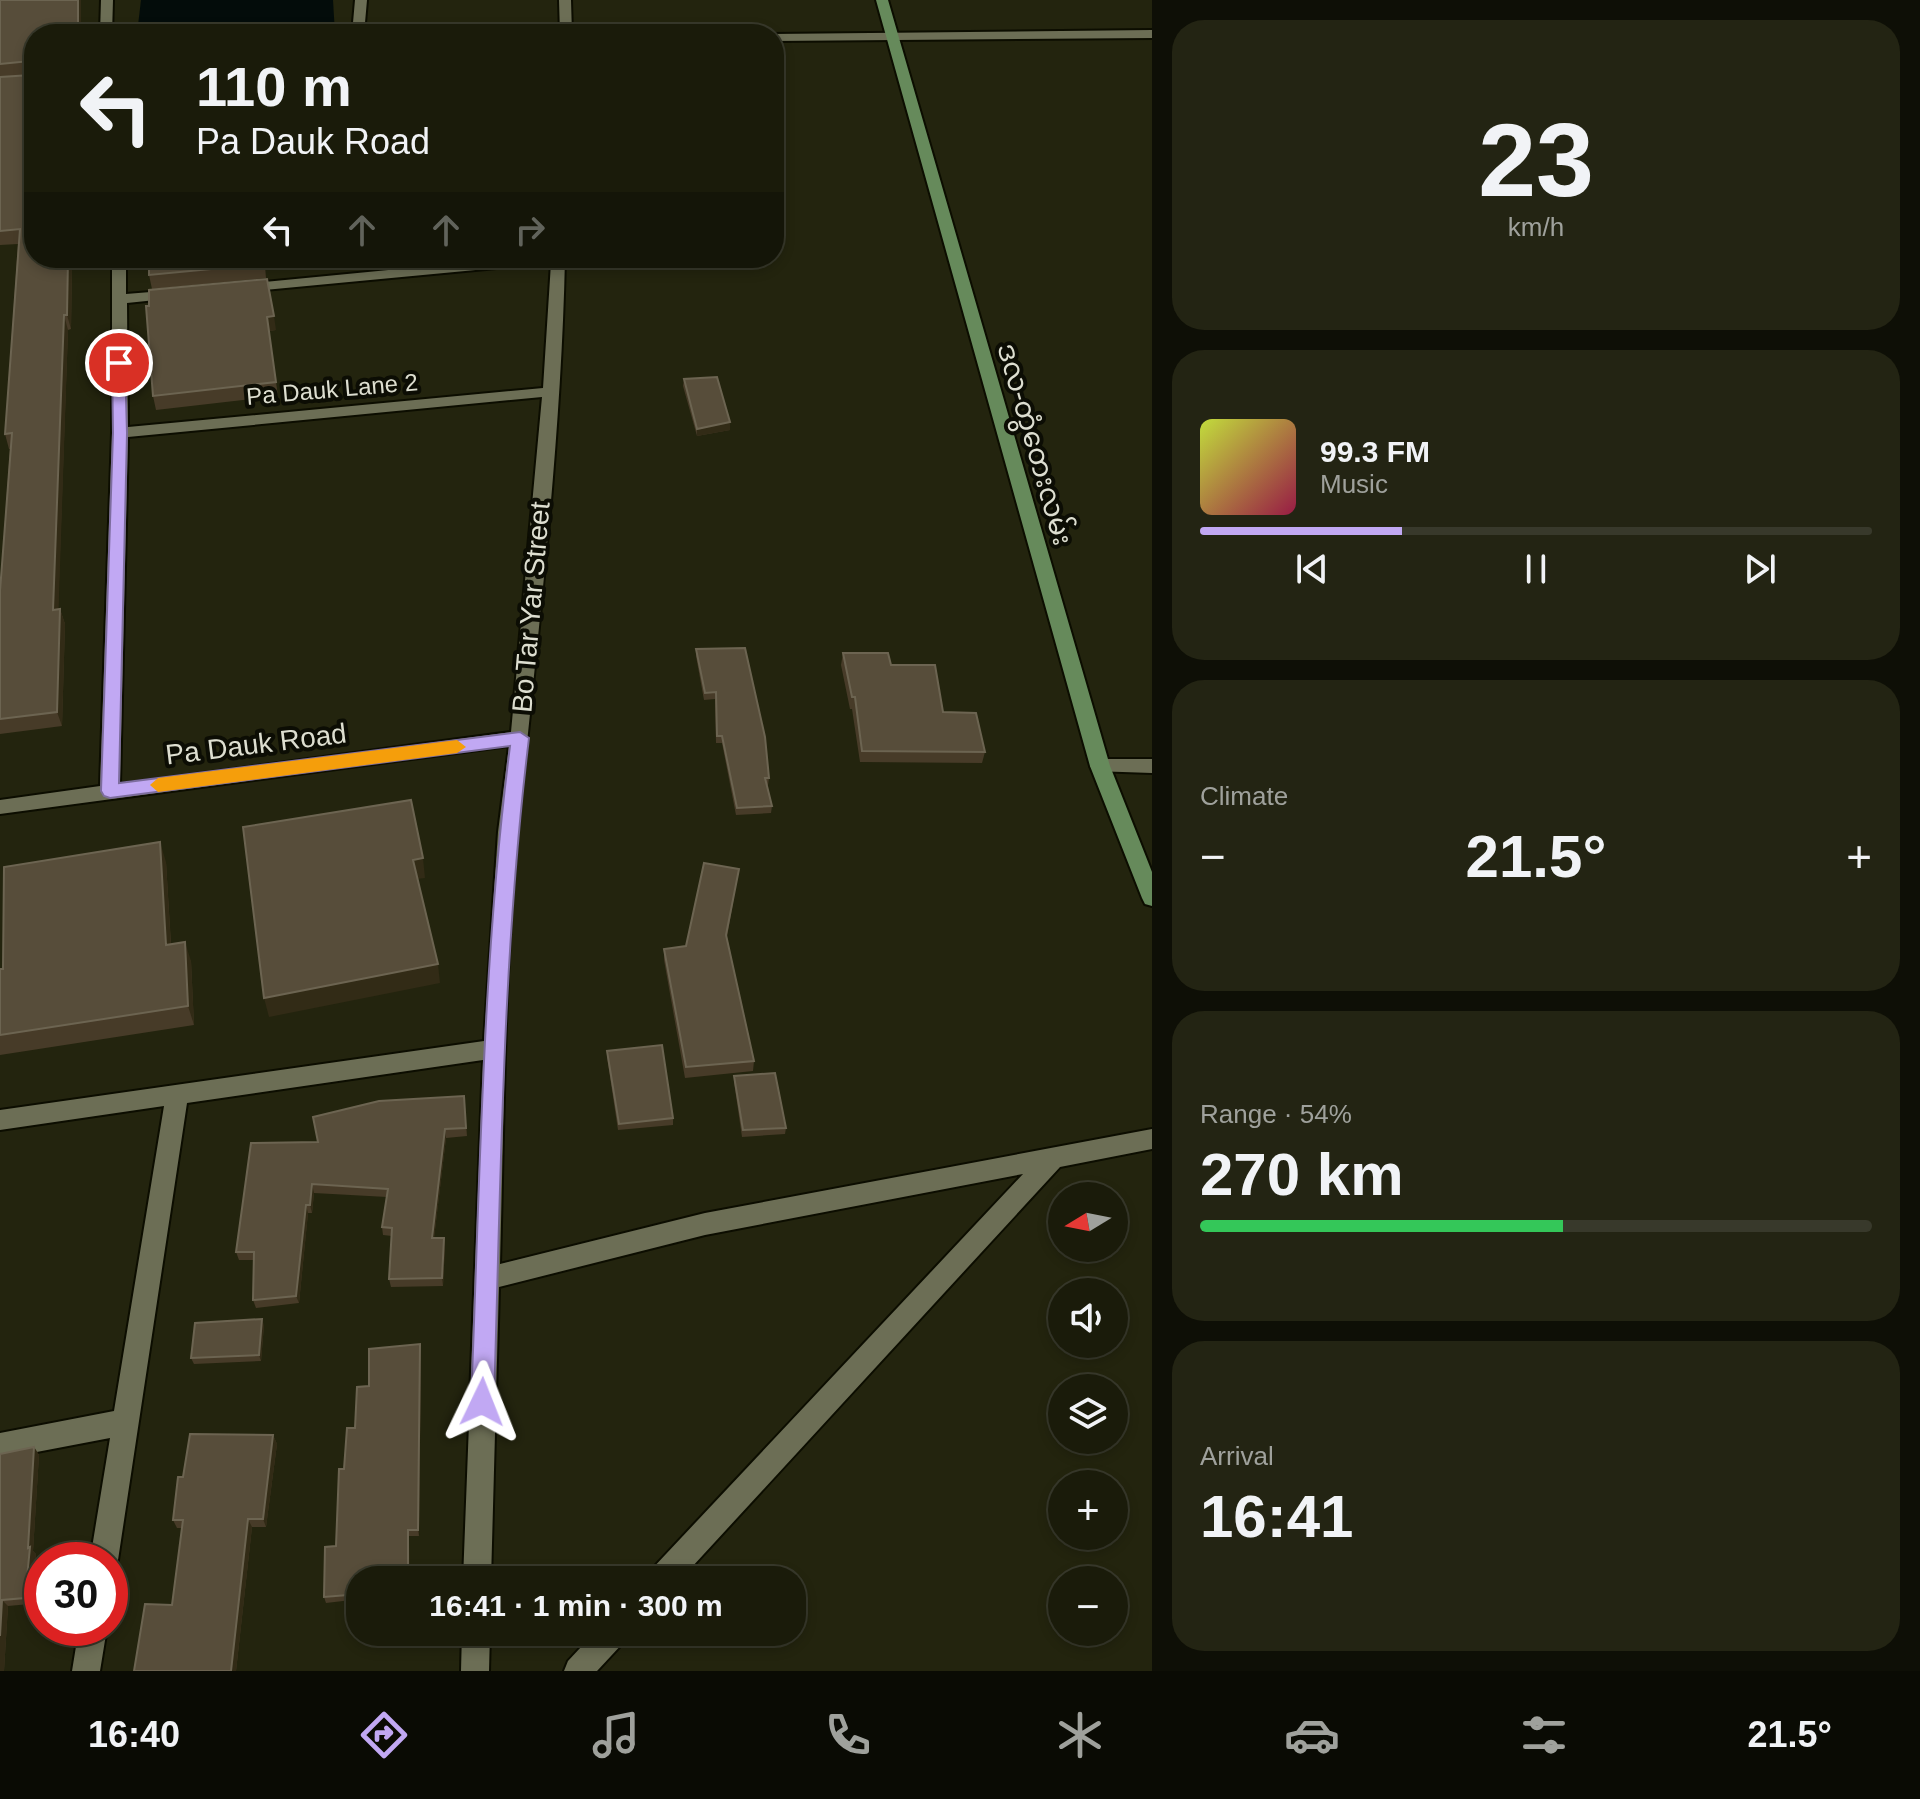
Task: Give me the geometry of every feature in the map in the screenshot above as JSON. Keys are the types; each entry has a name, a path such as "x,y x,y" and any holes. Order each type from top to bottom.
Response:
{"main road":[{"name":"ဒလ-တွံတေးလမ်း","path":"882,0 1100,766 1152,898"}],"street":[{"path":"106,24 107,0"},
{"path":"359,24 361,0"},
{"path":"565,0 566,24"},
{"path":"784,37 1152,34"},
{"path":"110,791 120,433 119,268"},
{"path":"229,289 452,268"},
{"name":"Bo Tar Yar Street","path":"477,1566 495,1049 508,832 520,738 556,328 558,268"},
{"path":"119,299 197,292"},
{"name":"Pa Dauk Lane 2","path":"120,433 549,392"},
{"name":"Pa Dauk Road","path":"0,807 520,738"},
{"path":"1100,766 1152,766"},
{"path":"0,1120 495,1049"},
{"path":"107,1542 177,1094"},
{"path":"487,1279 705,1224 1152,1139"},
{"path":"674,1566 1053,1158"},
{"path":"0,1446 126,1422"},
{"path":"86,1671 90,1646"},
{"path":"475,1671 476,1646"},
{"path":"578,1671 601,1646"}],"shaded area":[{"path":"141,0 333,0 334,24 138,24"}],"building":[{"path":"0,0 78,0 78,24 24,24 24,62 0,64"},
{"path":"24,75 24,268 68,268 53,610 60,609 57,712 0,719 0,591 12,433 5,434 20,229 0,231 0,77"},
{"path":"149,268 222,268 149,275"},
{"path":"267,279 274,316 267,317 276,382 153,396 146,306 149,306 149,290"},
{"path":"717,377 730,422 697,429 684,379"},
{"path":"745,648 765,737 769,778 765,778 772,806 737,808 722,736 717,736 716,692 705,693 696,649"},
{"path":"843,653 888,653 891,665 935,665 943,712 976,713 985,752 862,751 855,697 852,697"},
{"path":"411,800 423,858 413,860 438,964 264,998 243,827"},
{"path":"160,842 166,945 185,942 188,1006 0,1035 4,867"},
{"path":"704,863 739,869 726,935 754,1061 686,1067 664,949 686,946"},
{"path":"662,1045 673,1118 619,1124 607,1051"},
{"path":"775,1073 786,1128 743,1130 734,1076"},
{"path":"464,1096 466,1128 445,1129 432,1238 444,1238 442,1278 389,1279 392,1228 382,1227 388,1189 312,1184 310,1205 306,1205 296,1296 253,1300 254,1252 236,1252 251,1143 318,1142 313,1117 379,1101"},
{"path":"262,1319 259,1355 191,1358 195,1323"},
{"path":"420,1344 418,1530 408,1530 408,1566 346,1566 346,1595 324,1597 325,1547 336,1546 339,1469 344,1469 347,1428 355,1428 357,1387 369,1386 369,1349"},
{"path":"190,1434 273,1435 263,1519 248,1519 231,1671 134,1671 145,1604 172,1605 183,1520 173,1520 178,1477 183,1477"},
{"path":"34,1447 28,1542 24,1542 24,1598 2,1600 0,1636 0,1454"}],"slow traffic":[{"path":"158,785 457,747"}],"route":[{"path":"119,363 120,433 110,791 520,738 508,832 495,1049 482,1402"}]}
